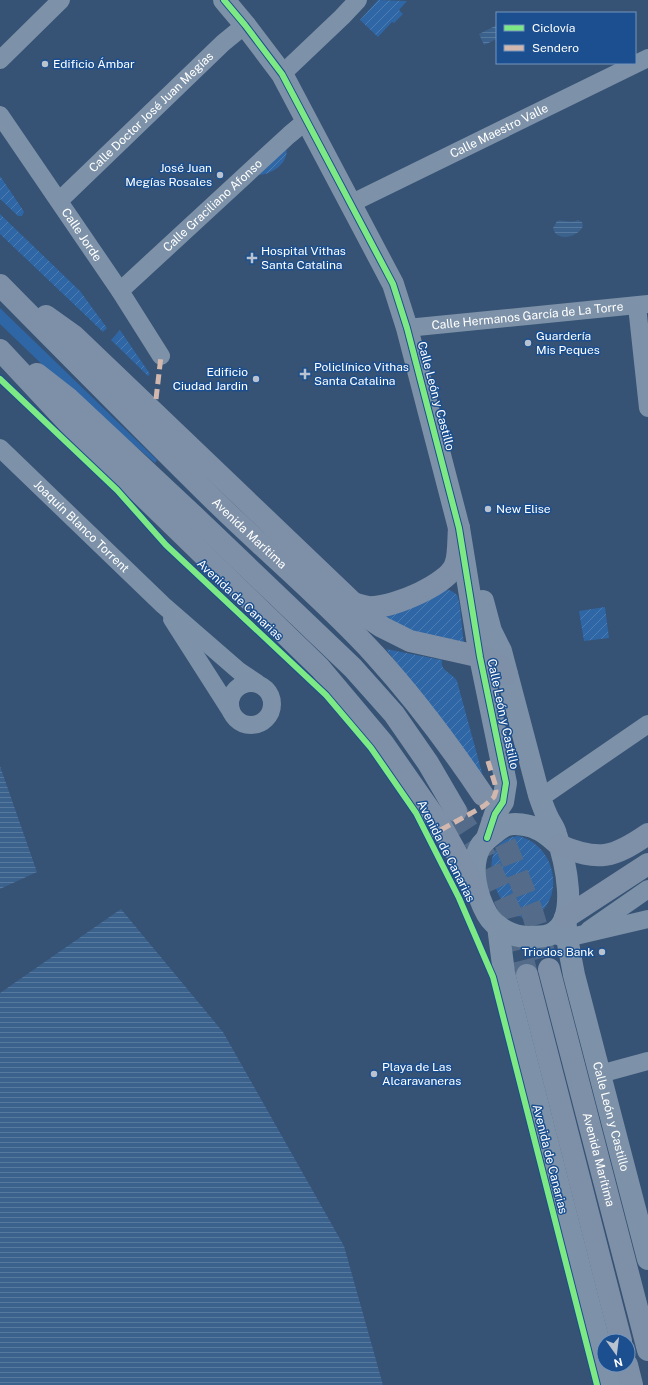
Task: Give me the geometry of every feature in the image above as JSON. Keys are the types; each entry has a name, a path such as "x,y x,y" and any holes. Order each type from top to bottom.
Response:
{"highway":[{"path":"0,284 74,336 370,619 410,642 486,658 500,665 507,674"},
{"name":"Avenida Marítima","path":"0,284 218,504 309,588 375,655 452,750 483,795"},
{"name":"Avenida Marítima","path":"0,345 69,399 353,668 394,714 428,763 456,811"},
{"path":"0,350 72,427 320,668 383,742 443,829 477,890"},
{"path":"353,603 374,608 401,601 428,589 449,574 455,565 459,528"},
{"path":"559,845 579,853 599,856 615,853 648,834"},
{"path":"566,931 648,864"},
{"name":"Avenida Marítima","path":"549,969 648,1350"},
{"name":"Avenida Marítima","path":"527,975 619,1333"},
{"path":"629,1373 632,1385"}],"street":[{"path":"0,60 61,0"},
{"name":"Calle León y Castillo","path":"224,0 282,74 393,284 407,328 459,528 480,657 506,783 503,802 496,814 487,838"},
{"path":"282,74 358,0"},
{"name":"Calle Doctor José Juan Megías","path":"59,201 223,43 245,25"},
{"name":"Calle Maestro Valle","path":"636,64 648,58"},
{"name":"Calle Maestro Valle","path":"350,204 636,64"},
{"name":"Calle Jorde","path":"0,115 120,291 161,356"},
{"name":"Calle Graciliano Afonso","path":"120,291 307,120"},
{"path":"643,305 648,408"},
{"name":"Calle Hermanos García de La Torre","path":"407,328 643,305"},
{"name":"Joaquín Blanco Torrent","path":"0,448 163,605 210,644 239,671 258,683"},
{"name":"Calle León y Castillo","path":"459,528 472,558 491,631 501,651 541,802 556,833 559,845"},
{"name":"Joaquín Blanco Torrent","path":"163,605 232,713"},
{"path":"250,682 258,683 268,690 273,702 270,715 260,724 247,725 241,723 235,719 230,707 232,693 237,687 243,684 250,682"},
{"path":"541,802 549,792 648,724"},
{"path":"566,931 568,891 564,860 559,845 538,829 524,824 506,825 487,838 480,847 476,862 477,890 482,904 489,916 498,926 509,933 521,937 533,937 648,919"},
{"path":"566,931 648,889"},
{"path":"498,926 504,973 597,1333"},
{"name":"Calle León y Castillo","path":"566,931 574,975 600,1074 644,1222 648,1259"},
{"path":"600,1074 648,1061"},
{"path":"607,1373 610,1385"}],"shaded area":[{"path":"378,0 407,1 399,10 403,14 394,23 392,22 378,37 360,20"},
{"path":"496,26 496,39 484,45 479,34"},
{"path":"286,147 287,152 285,158 275,170 264,174 258,174"},
{"path":"0,176 23,210 24,212 22,216 18,216 0,199"},
{"path":"0,214 80,291 107,328 103,332 0,234"},
{"path":"578,220 582,222 583,226 577,233 568,237 563,237 558,236 555,233 553,228 557,221 572,222"},
{"path":"0,308 157,460 155,463 52,374 0,324"},
{"path":"120,330 150,374 148,376 111,340"},
{"path":"443,589 450,590 457,595 460,604 464,642 413,632 387,619 385,615"},
{"path":"605,607 609,638 584,641 579,611"},
{"path":"386,649 442,660 445,670 457,681 484,780"},
{"path":"0,766 37,872 0,889"},
{"path":"518,836 529,840 546,856 553,877 553,888 550,899 544,909 531,918 517,915 506,905 496,890 492,873 493,856 501,843"},
{"path":"121,909 223,1032 344,1246 383,1385 0,1385 0,993"}],"tunnel":[{"path":"456,811 485,856 512,915 527,975"},
{"path":"491,813 506,845 532,911 549,969"}],"marked path":[{"path":"156,399 161,356"},
{"path":"428,837 484,806 494,797 496,791 495,784 487,758"}],"cycle path":[{"path":"224,0 282,74 393,284 407,328 459,528 480,657 506,783 503,802 495,814 487,838"},
{"name":"Avenida de Canarias","path":"0,379 117,490 166,545 326,695 371,748 416,813 459,898 493,977 597,1385"}],"place":[{"name":"Edificio Ámbar","path":"45,64"},
{"name":"José Juan Megías Rosales","path":"220,175"},
{"name":"Hospital Vithas Santa Catalina","path":"252,258"},
{"name":"Guardería Mis Peques","path":"528,343"},
{"name":"Policlínico Vithas Santa Catalina","path":"305,374"},
{"name":"Edificio Ciudad Jardin","path":"256,379"},
{"name":"New Elise","path":"488,509"},
{"name":"Triodos Bank","path":"602,952"},
{"name":"Playa de Las Alcaravaneras","path":"374,1074"}]}
